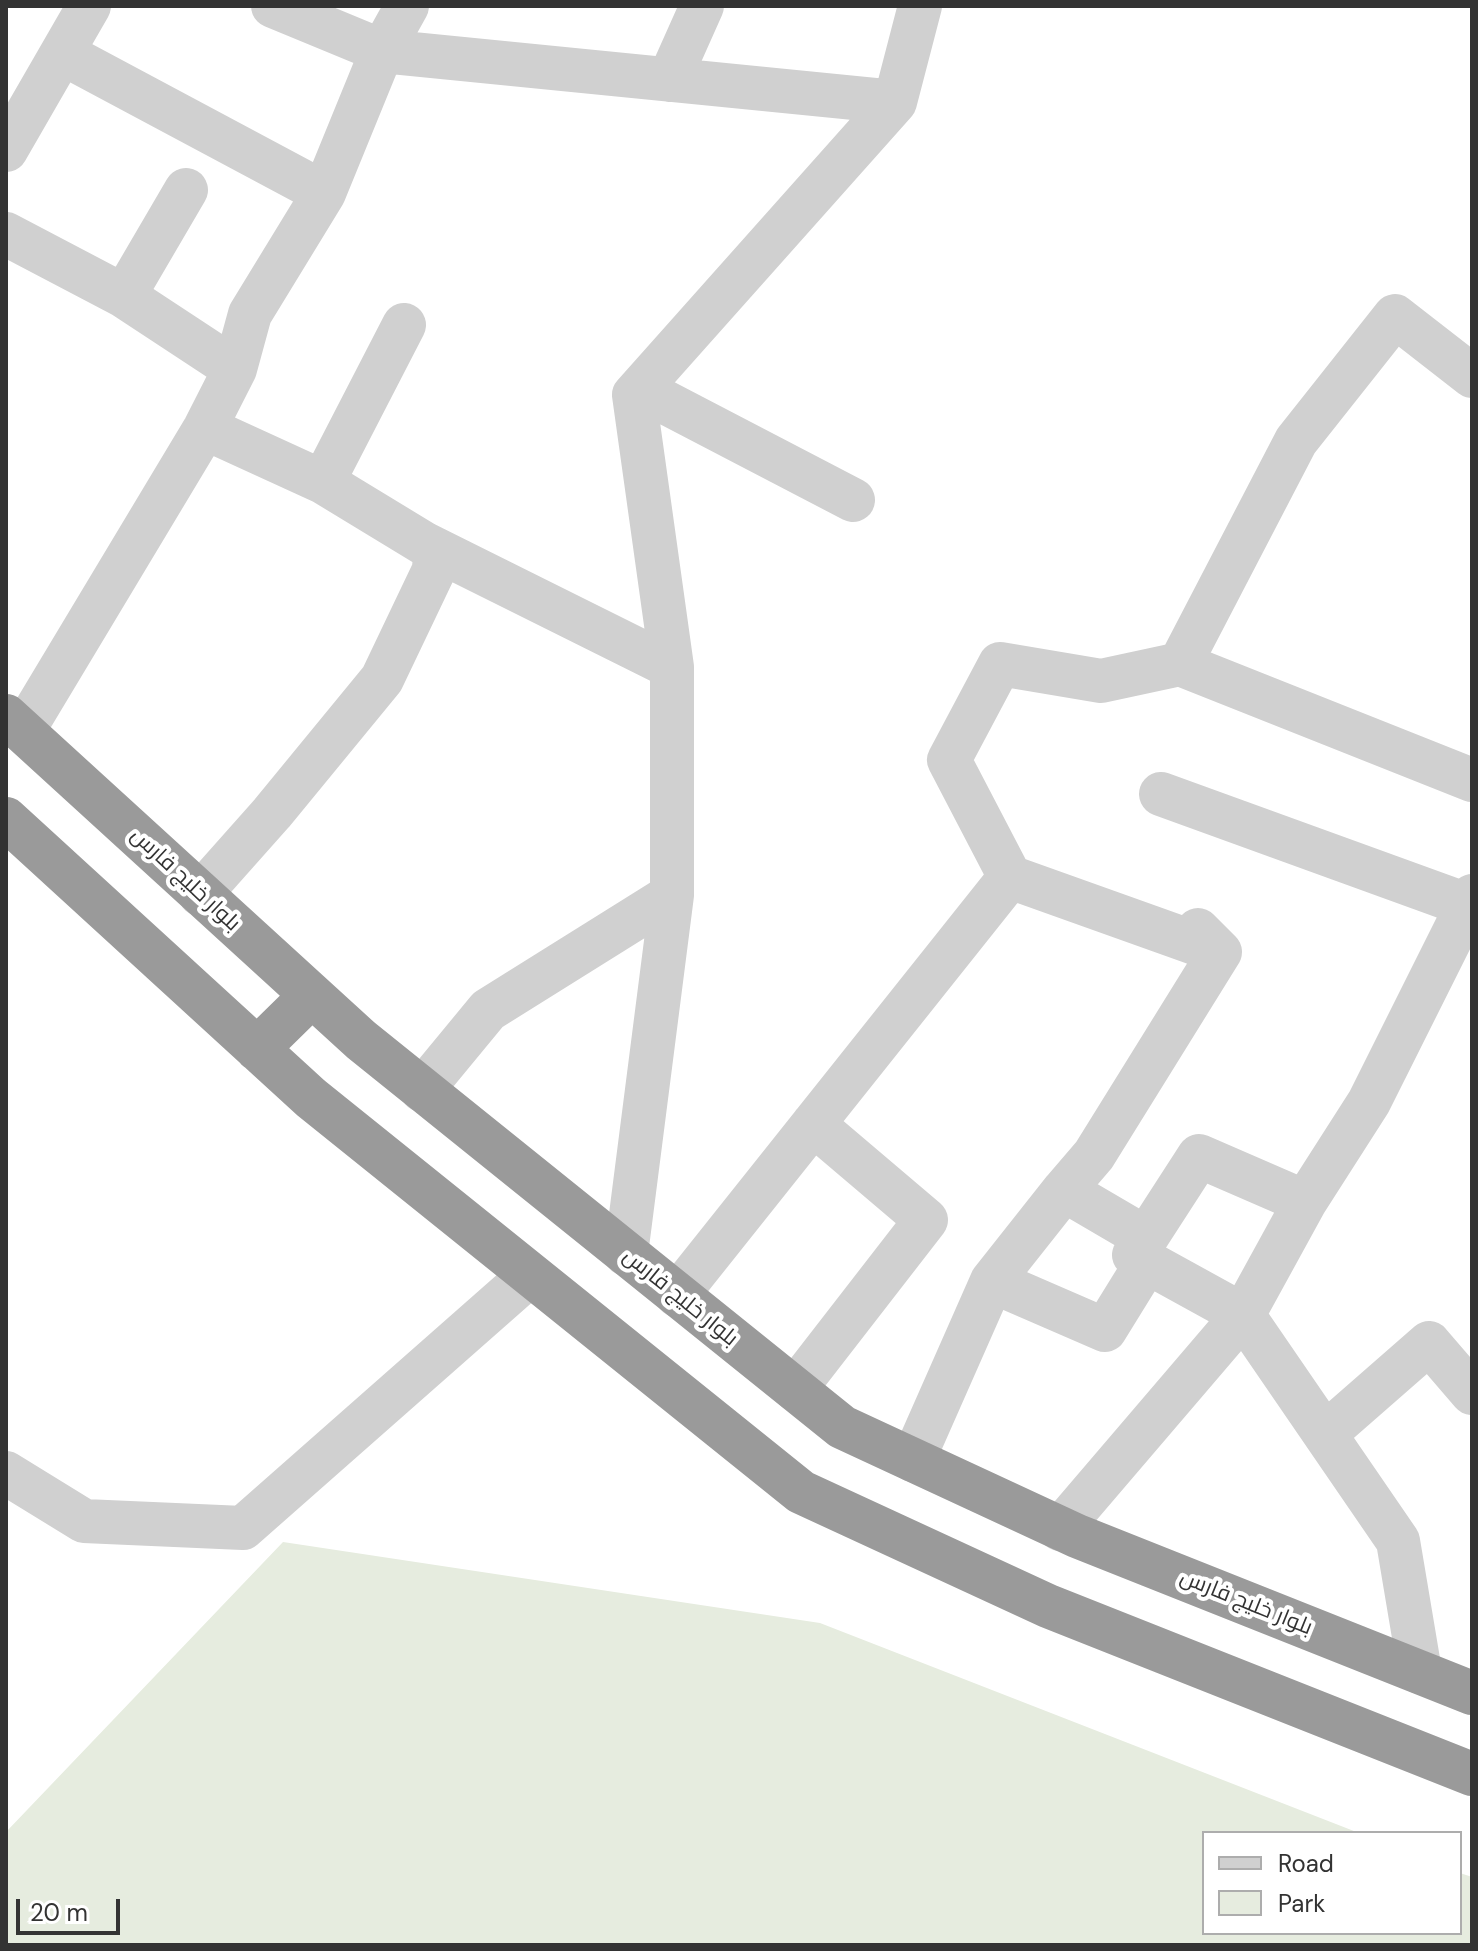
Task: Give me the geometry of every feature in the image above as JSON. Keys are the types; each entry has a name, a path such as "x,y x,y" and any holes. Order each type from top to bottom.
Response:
{"highway":[{"name":"بلوار خلیج فارس","path":"14,723 361,1040 842,1427 1060,1529 1472,1693"},
{"path":"6,819 311,1098 801,1492 1048,1606 1472,1774"},
{"path":"257,1049 311,996"}],"street":[{"path":"6,150 89,6"},
{"path":"273,6 382,51 895,102"},
{"path":"14,723 205,428 235,369 250,314 324,193 382,51 407,6"},
{"path":"669,80 702,6"},
{"path":"626,1254 672,895 672,667 634,395 895,102 920,6"},
{"path":"62,53 324,193"},
{"path":"124,296 186,190"},
{"path":"6,234 124,296 235,369"},
{"path":"1180,664 1296,441 1395,316 1472,376"},
{"path":"323,482 404,325"},
{"path":"640,389 853,500"},
{"path":"205,428 323,482 435,549 672,667"},
{"path":"200,894 272,813 382,679 434,570 435,549"},
{"path":"913,1460 992,1281 1094,1155 1209,941 1010,877 949,760 1000,664 1101,681 1180,664 1472,780"},
{"path":"1060,1529 1243,1315 1305,1202 1369,1102 1470,900 1161,794"},
{"path":"677,1295 1010,877"},
{"path":"422,1090 488,1010 672,895"},
{"path":"795,1389 926,1220 813,1124"},
{"path":"992,1281 1105,1330 1199,1156 1305,1202"},
{"path":"1064,1190 1243,1315 1398,1541 1420,1672"},
{"path":"6,1473 84,1521 243,1528 530,1275"},
{"path":"1325,1434 1429,1343 1472,1393"}],"green space":[{"path":"283,1542 820,1623 1354,1831 1202,1831 1202,1935 1462,1935 1462,1874 1472,1877 1472,1945 6,1945 6,1832"}]}
